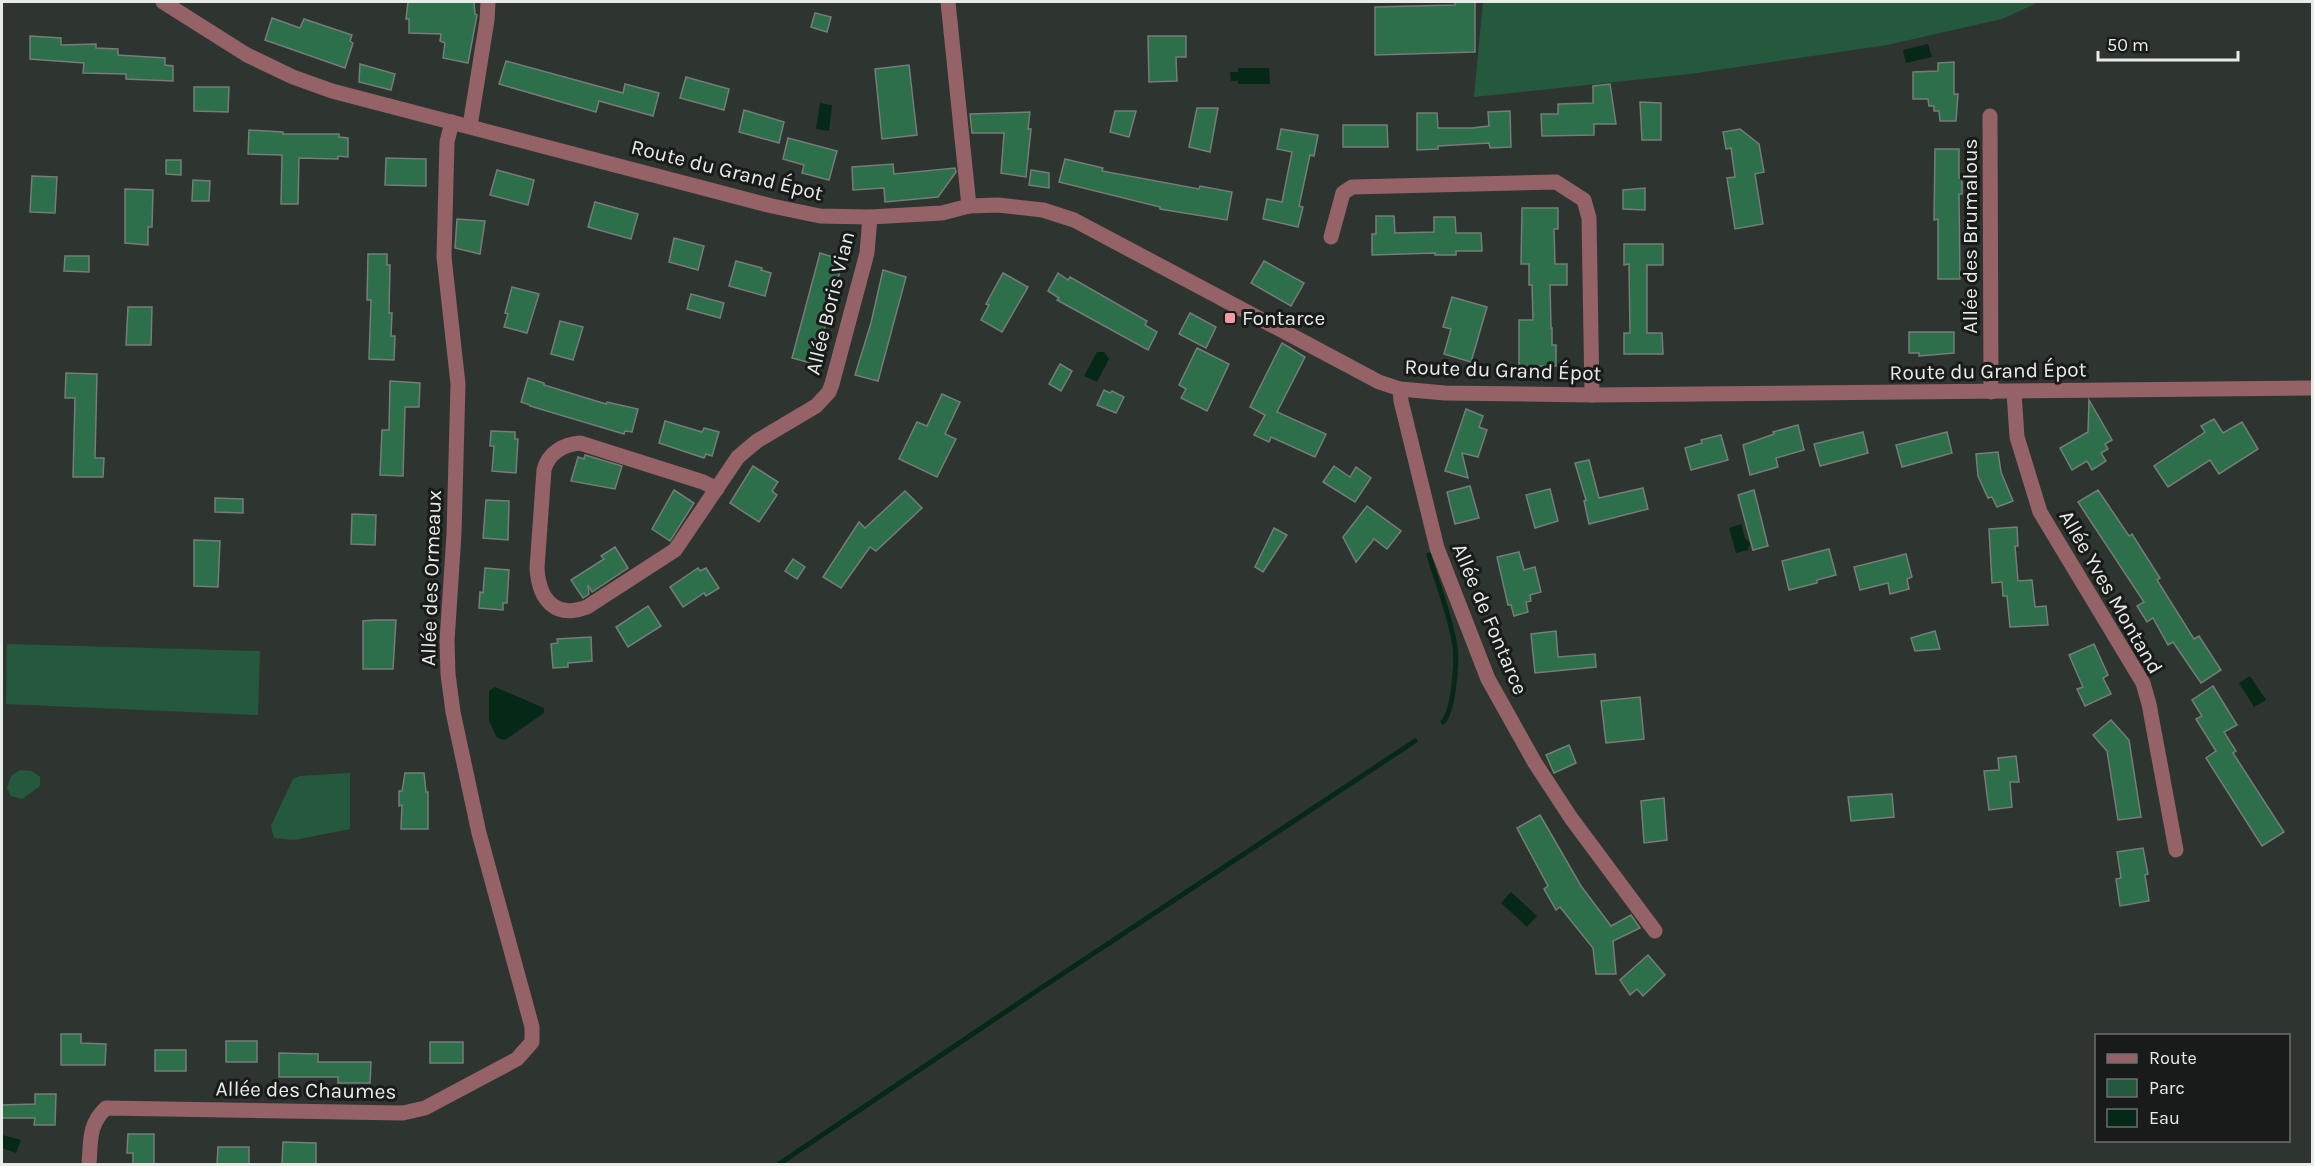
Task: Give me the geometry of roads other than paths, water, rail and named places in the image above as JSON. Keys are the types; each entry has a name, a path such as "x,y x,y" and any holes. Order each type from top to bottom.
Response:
{"street":[{"name":"Route du Grand Épot","path":"163,2 247,55 332,91 772,206 820,216 870,217 942,213 969,206 1043,210 1074,220 1379,382 1400,389 1445,393 1592,395 2313,388"},
{"path":"470,126 486,31 488,2"},
{"path":"948,2 969,206"},
{"name":"Allée des Brumalous","path":"1990,116 1991,392"},
{"name":"Allée des Ormeaux","path":"452,122 447,142 444,257 458,384 454,534 447,641 448,674 453,712 479,833 532,1027"},
{"path":"1331,237 1342,193 1352,187 1556,182 1584,200 1589,218 1592,395"},
{"name":"Allée Boris Vian","path":"717,489 703,482 580,443 555,452 546,463 544,470 537,568 541,591 548,602 561,611 568,612 587,607 675,550 745,450 816,405 829,392 867,253 870,217"},
{"name":"Allée de Fontarce","path":"1400,389 1437,548 1488,680 1535,763 1571,818 1655,931"},
{"name":"Allée Yves Montand","path":"2014,392 2017,437 2040,512 2143,683 2149,704 2176,850"},
{"name":"Allée des Chaumes","path":"89,1164 92,1130 96,1118 106,1108 403,1113 424,1108 517,1059 532,1042 532,1027"}],"water":[{"path":"1928,44 1932,57 1906,63 1903,50"},
{"path":"1238,68 1269,68 1270,84 1238,84 1238,81 1231,81 1230,72 1238,72"},
{"path":"820,103 832,105 829,131 816,129"},
{"path":"1097,352 1104,352 1109,359 1097,382 1084,376"},
{"path":"1741,524 1745,538 1750,543 1748,550 1736,553 1729,528"},
{"path":"2250,676 2266,700 2254,707 2239,683"},
{"path":"495,687 544,708 544,713 505,740 497,738 489,721 489,691"},
{"path":"1511,892 1537,916 1527,927 1501,903"},
{"path":"2,1135 21,1140 16,1153 2,1148"}],"waterway":[{"path":"1429,555 1449,619 1455,649 1452,695 1450,707 1443,722"},
{"path":"779,1164 1415,741"}],"place":[{"name":"Fontarce","path":"1230,318"}]}
